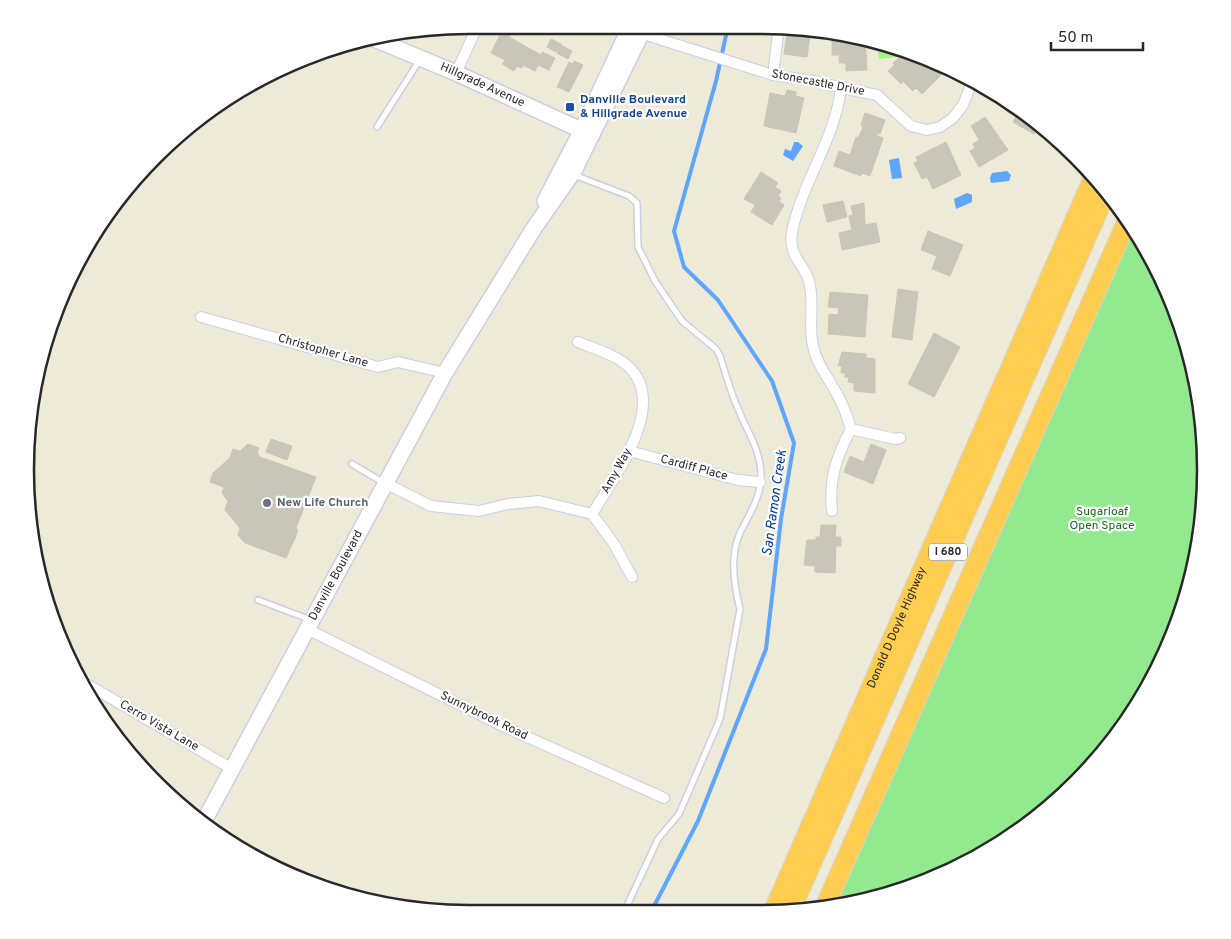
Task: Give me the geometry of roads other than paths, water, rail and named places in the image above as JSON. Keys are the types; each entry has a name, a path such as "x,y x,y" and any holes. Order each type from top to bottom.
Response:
{"highway":[{"name":"Donald D Doyle Highway","path":"776,904 1091,184"},
{"name":"I 680","path":"794,904 1103,199"},
{"name":"I 680","path":"828,900 1124,227"}],"main road":[{"name":"Danville Boulevard","path":"206,816 445,373 566,172 635,34"},
{"name":"Hillgrade Avenue","path":"383,42 456,73 587,133"}],"street":[{"path":"456,73 474,34"},
{"name":"Stonecastle Drive","path":"650,34 689,49 773,75 820,82 877,95 911,126 927,130 940,127 953,118 963,105 969,87"},
{"path":"773,75 778,35"},
{"path":"832,511 830,489 839,453 852,429 841,400 818,361 812,345 812,307 809,280 797,262 792,247 792,233 807,180 817,164 838,108 841,88"},
{"name":"Christopher Lane","path":"201,317 378,367 398,362 445,373"},
{"name":"Amy Way","path":"578,342 606,353 630,368 644,391 643,412 629,451 592,514"},
{"path":"852,429 895,439 900,438"},
{"name":"Cardiff Place","path":"629,451 738,480 760,482"},
{"path":"385,483 431,506 479,511 508,504 539,501 592,514 614,544 632,576"},
{"name":"Sunnybrook Road","path":"309,625 507,728 664,798"},
{"name":"Cerro Vista Lane","path":"92,687 232,769"}],"lane":[{"path":"377,127 421,58"},
{"path":"566,172 629,196 637,203 638,247 655,282 682,321 716,349 738,410 759,454 760,482 756,502 739,535 735,557 735,591 740,609 720,719 678,814 658,839 627,905"},
{"path":"352,464 385,483"},
{"path":"258,600 309,625"}],"water":[{"path":"794,142 798,142 803,146 793,161 783,155 785,149 791,151"},
{"path":"899,158 902,178 892,179 889,160"},
{"path":"1007,171 1011,175 1009,181 991,183 992,173"},
{"path":"967,193 972,195 972,202 956,209 954,199"}],"waterway":[{"name":"San Ramon Creek","path":"655,905 698,821 766,649 781,519 794,443 772,381 718,300 684,267 674,231 716,81 726,34"}],"place":[{"name":"Danville Boulevard & Hillgrade Avenue","path":"570,107"},
{"name":"New Life Church","path":"267,503"}],"park label":[{"name":"Sugarloaf Open Space","path":"1102,519"}]}
